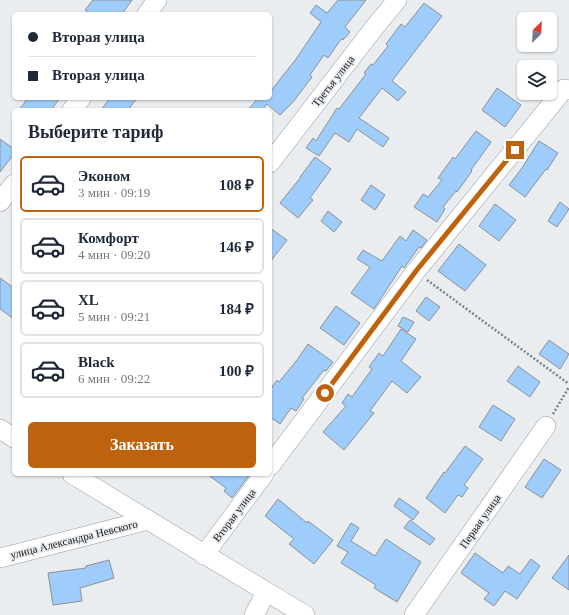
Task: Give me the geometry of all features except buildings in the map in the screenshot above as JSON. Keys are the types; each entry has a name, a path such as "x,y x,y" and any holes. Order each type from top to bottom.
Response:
{"street":[{"path":"148,12 157,0"},
{"name":"Третья улица","path":"272,160 397,0"},
{"path":"272,463 416,271 564,89 569,90"},
{"path":"0,202 12,187"},
{"name":"Первая улица","path":"414,615 546,426"},
{"path":"0,429 12,437"},
{"path":"75,476 305,615"},
{"name":"Вторая улица","path":"204,555 263,476"},
{"name":"улица Александра Невского","path":"0,558 148,520"},
{"path":"254,615 266,592"}],"path":[{"path":"416,271 569,384"},
{"path":"546,426 569,387"}],"route":[{"path":"325,393 416,271 515,150"}]}
